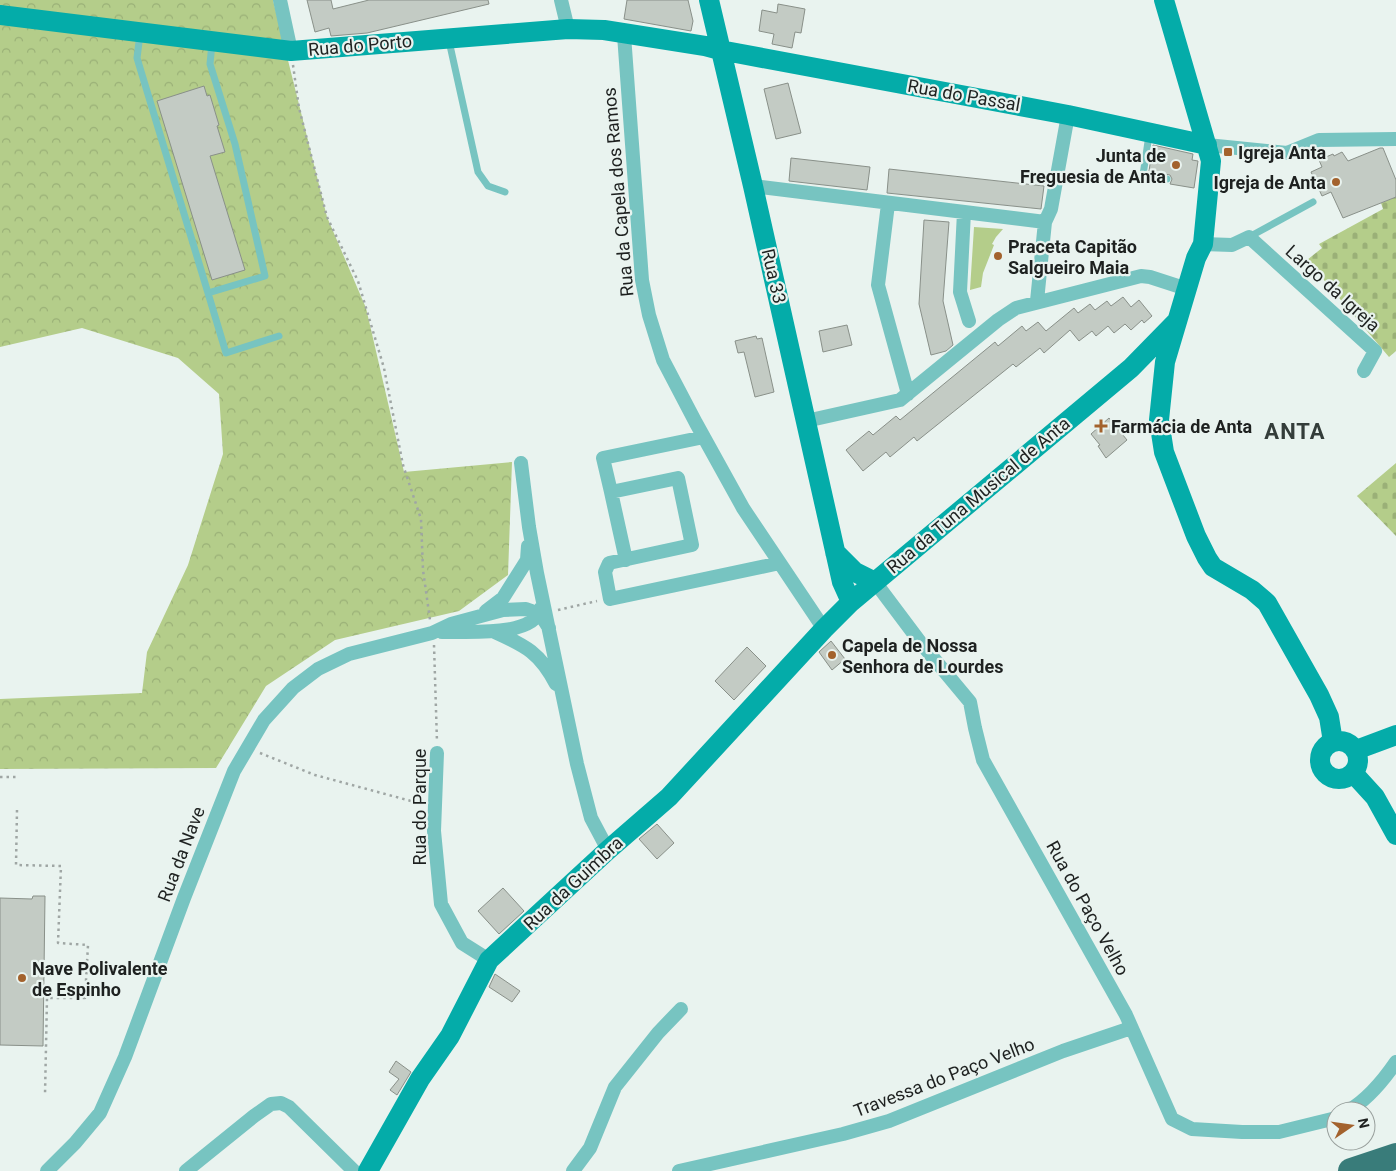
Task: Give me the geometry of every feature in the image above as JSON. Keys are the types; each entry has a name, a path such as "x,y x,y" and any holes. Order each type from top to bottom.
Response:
{"highway":[{"path":"1351,1171 1396,1156"}],"street":[{"path":"280,0 291,50"},
{"path":"561,0 568,28"},
{"name":"Rua 33","path":"709,0 842,582 851,602"},
{"path":"1164,0 1211,161 1202,244 1165,362 1159,420 1161,441 1167,464 1200,547 1213,566 1252,590 1268,603 1319,695 1329,718 1333,742"},
{"name":"Rua do Porto","path":"0,15 291,50 568,28 604,30 720,50"},
{"name":"Rua da Capela dos Ramos","path":"624,34 642,280 649,315 664,360 743,508 824,628"},
{"name":"Rua do Passal","path":"720,50 1068,115 1207,145"},
{"path":"1037,302 1044,222 1051,209 1068,115"},
{"path":"1207,145 1287,153 1319,140 1396,139"},
{"path":"753,186 1044,222"},
{"path":"888,204 878,285 908,394"},
{"path":"964,212 960,292 969,321"},
{"name":"Largo da Igreja","path":"1202,244 1232,246 1249,237 1375,351 1364,371"},
{"path":"806,421 900,400 998,320 1016,308 1141,276 1187,289"},
{"name":"Rua da Tuna Musical de Anta","path":"824,628 851,602 1141,358 1177,321"},
{"path":"1162,386 1150,367 1141,358 1158,353 1165,362"},
{"path":"626,560 604,458 704,437"},
{"name":"Rua da Nave","path":"521,463 529,527 543,609 549,628 591,818 608,850"},
{"path":"610,492 678,478 692,546 609,563 605,572 610,599 780,563"},
{"name":"Rua da Nave","path":"472,618 504,598 528,560 529,527"},
{"path":"835,552 855,572 875,582"},
{"name":"Rua do Paço Velho","path":"875,582 920,642 970,702 983,760 1126,1016 1172,1119 1192,1129 1242,1132 1279,1132 1326,1120"},
{"name":"Rua da Nave","path":"432,633 451,624 503,610 543,609"},
{"name":"Rua da Nave","path":"47,1171 75,1144 100,1113 125,1057 234,771 264,720 294,688 318,669 349,654 432,633 495,632 524,626 536,619 543,609"},
{"name":"Rua da Guimbra","path":"368,1171 420,1079 450,1036 489,960 608,850 669,797 824,628"},
{"name":"Rua da Nave","path":"495,632 526,646 548,668 564,700"},
{"path":"1356,750 1396,734"},
{"path":"1333,742 1346,742 1356,750 1359,762 1354,774 1342,780 1325,773 1320,762 1323,750 1333,742"},
{"name":"Rua do Parque","path":"437,753 434,831 441,904 462,942 489,960"},
{"path":"1354,774 1375,796 1396,835"},
{"path":"573,1171 590,1148 614,1087 658,1033 681,1009"},
{"name":"Travessa do Paço Velho","path":"679,1171 889,1122 1063,1051 1131,1028"},
{"path":"1362,1101 1388,1074 1396,1062"},
{"path":"186,1171 254,1116 271,1104 281,1103 289,1107 354,1171"}],"lane":[{"path":"140,31 138,58 226,353 279,336"},
{"path":"448,38 478,172 488,186 506,192"},
{"path":"208,293 265,276 235,144 210,64 212,40"},
{"path":"1150,132 1143,175 1167,179"},
{"name":"Largo da Igreja","path":"1249,237 1313,202"}],"path":[{"name":"Rua do Parque","path":"291,50 299,108 327,217 358,281 384,368 403,465 421,519 423,570 434,641 437,753"},
{"path":"543,609 610,599"},
{"path":"247,748 315,775 411,802 435,804"},
{"path":"0,777 18,777"},
{"path":"17,810 16,865 61,866 58,943 88,945 85,998 47,998 45,1095"}],"green space":[{"path":"0,0 273,0 327,217 366,308 404,472 512,462 508,575 459,611 335,640 266,686 216,768 0,769 0,699 142,693 147,652 188,565 223,454 219,394 178,358 82,328 0,347"},
{"path":"1396,197 1396,351 1389,357 1307,260 1322,248 1319,244 1383,209 1381,203"},
{"path":"974,227 1003,229 992,244 994,245 983,273 981,287 970,290"},
{"path":"1396,463 1396,536 1357,496"}],"building":[{"path":"307,0 331,0 333,9 369,0 488,0 489,4 367,33 331,36 329,28 315,32"},
{"path":"627,0 688,0 693,21 691,31 624,19"},
{"path":"778,4 805,9 801,33 795,32 792,48 772,44 774,34 759,31 762,10 777,13"},
{"path":"788,83 801,133 776,139 764,89"},
{"path":"204,86 207,96 210,95 225,152 210,156 245,270 212,280 157,101"},
{"path":"1153,145 1193,154 1192,160 1198,161 1194,188 1170,184 1172,179 1170,175 1149,171"},
{"path":"1383,148 1396,180 1396,197 1343,218 1331,192 1322,196 1311,172 1322,167 1319,160 1333,154 1334,156 1342,152 1348,161"},
{"path":"791,158 870,167 867,190 789,181"},
{"path":"889,169 1044,186 1041,209 887,193"},
{"path":"924,220 949,222 943,301 953,345 946,351 931,355 919,304"},
{"path":"1123,297 1131,307 1139,300 1152,316 1144,323 1142,320 1131,330 1125,324 1114,333 1108,326 1096,336 1092,331 1079,341 1070,330 1044,353 1040,348 1016,367 1013,364 917,441 914,437 890,457 886,452 863,471 846,450 869,431 873,435 896,416 900,420 995,342 998,346 1022,326 1026,331 1038,322 1046,331 1074,308 1078,313 1090,304 1095,310 1107,301 1111,306"},
{"path":"847,325 852,345 823,352 819,331"},
{"path":"756,336 757,339 762,338 774,392 755,397 744,352 738,353 735,341"},
{"path":"1109,418 1127,440 1106,458 1098,446 1100,445 1091,434"},
{"name":"Capela de Nossa Senhora de Lourdes","path":"831,641 845,659 832,670 819,652"},
{"path":"747,647 766,666 734,700 715,681"},
{"path":"657,824 674,843 657,859 639,839"},
{"path":"503,888 524,911 499,934 478,911"},
{"name":"Nave Polivalente de Espinho","path":"33,896 45,896 43,1046 0,1045 0,898 32,899"},
{"path":"495,974 520,991 512,1002 489,987"},
{"path":"396,1061 411,1072 397,1095 390,1090 399,1079 389,1072"}],"place":[{"name":"Igreja Anta","path":"1228,152"},
{"name":"Junta de Freguesia de Anta","path":"1176,165"},
{"name":"Igreja de Anta","path":"1336,182"},
{"name":"Praceta Capitão Salgueiro Maia","path":"998,256"},
{"name":"Farmácia de Anta","path":"1101,426"},
{"name":"Capela de Nossa Senhora de Lourdes","path":"832,655"},
{"name":"Nave Polivalente de Espinho","path":"22,978"}],"district":[{"name":"ANTA","path":"1295,431"}]}
